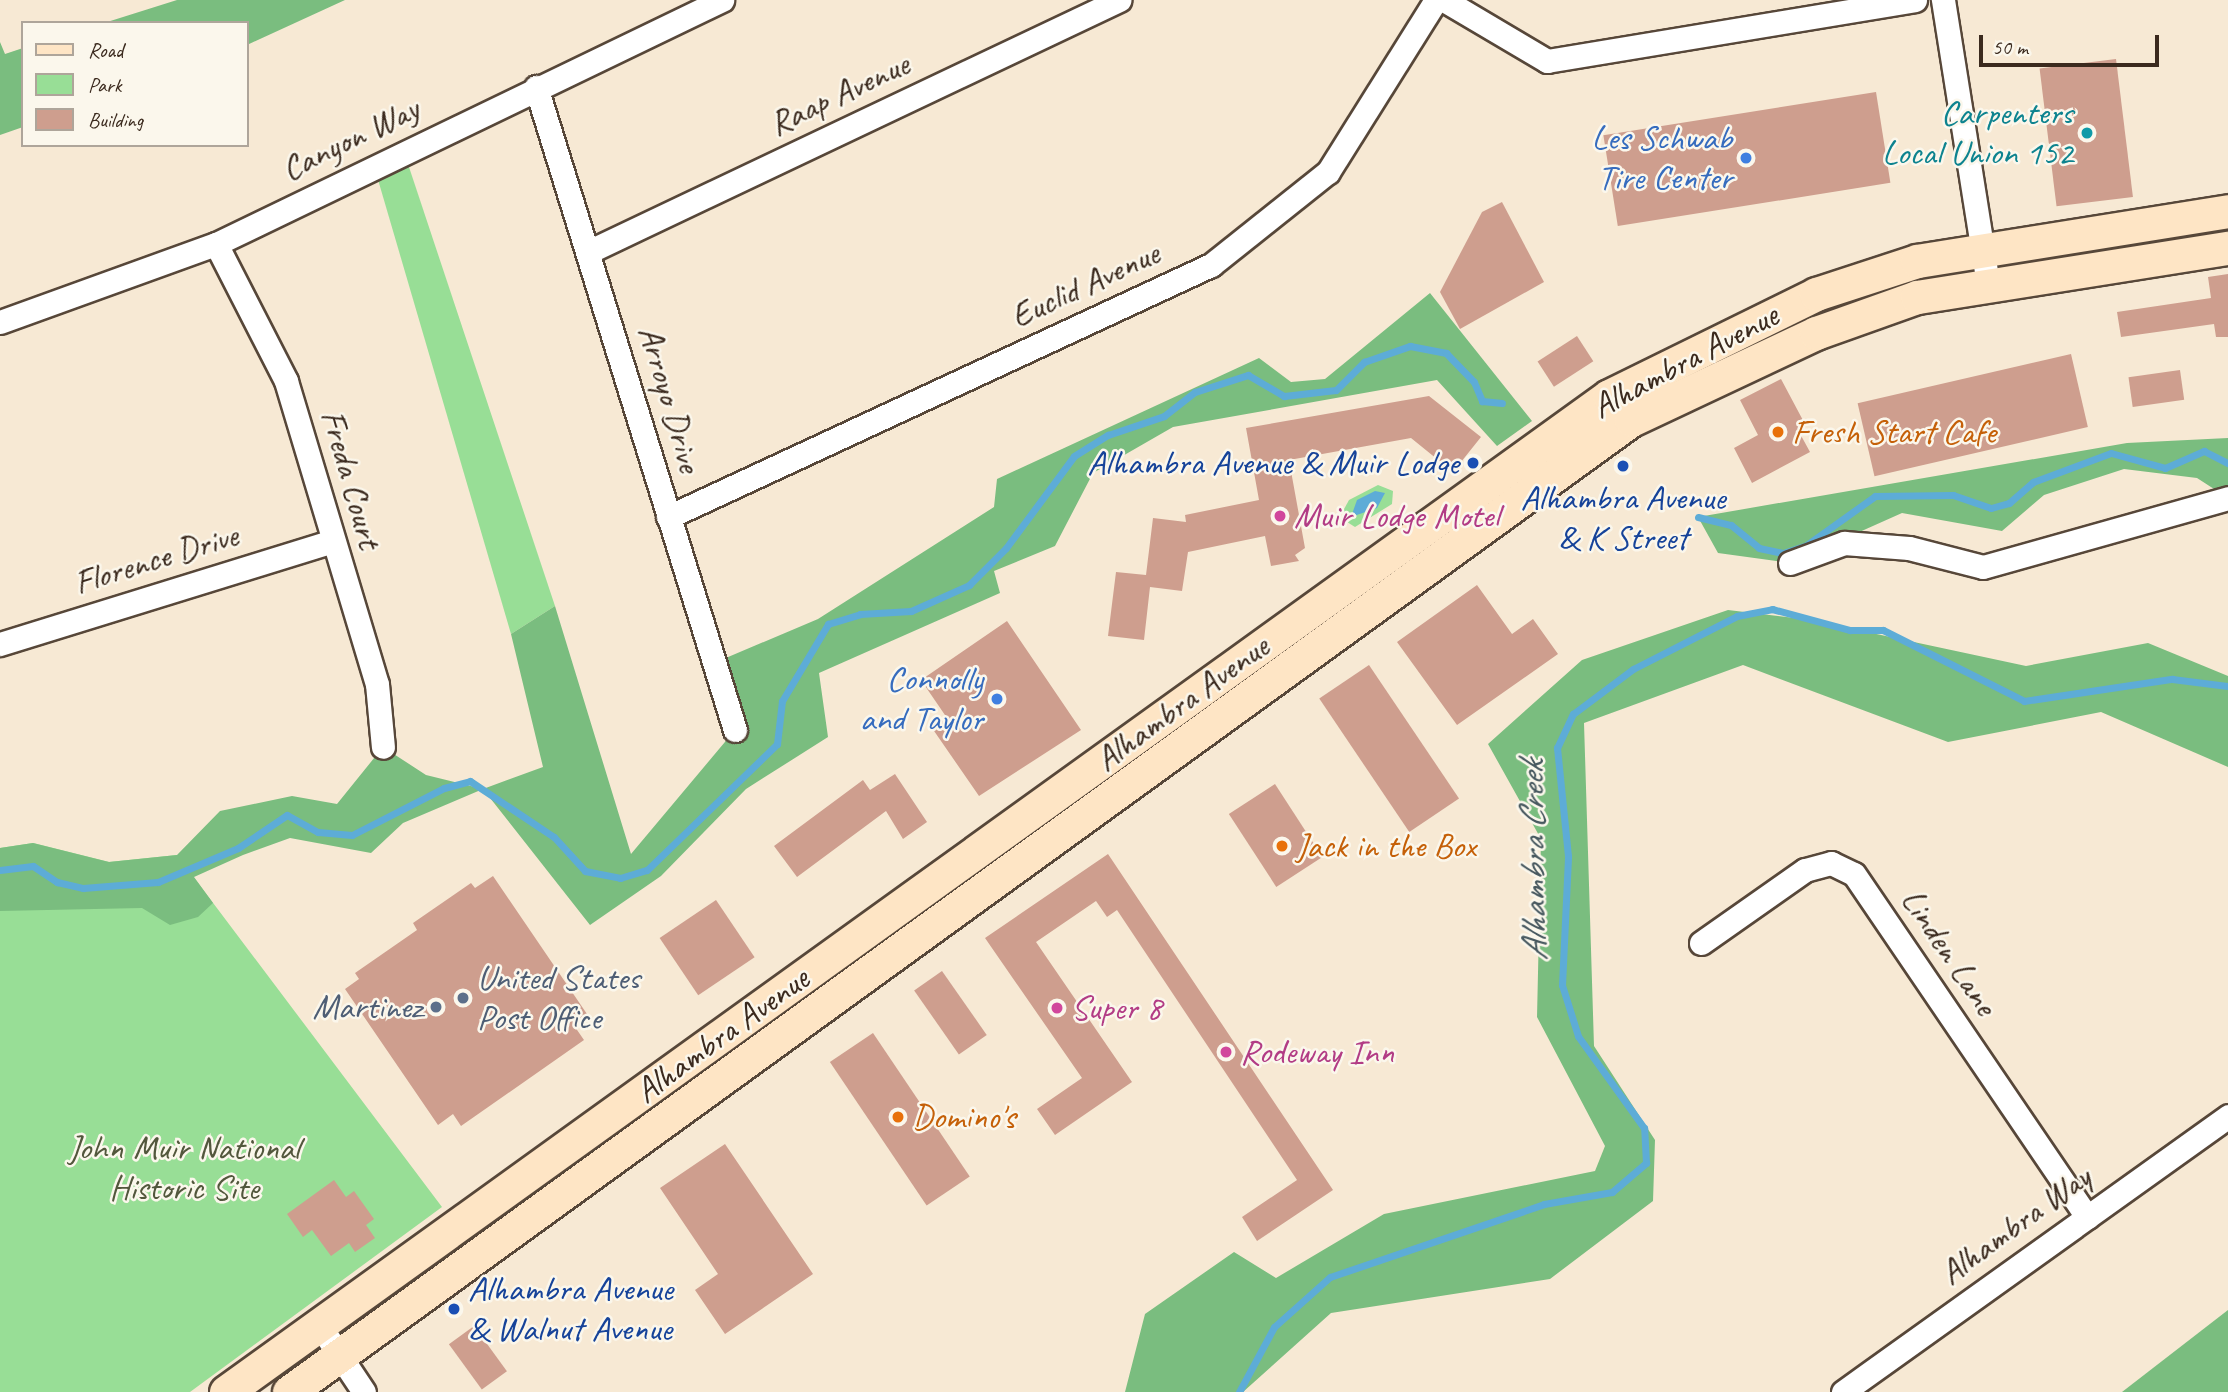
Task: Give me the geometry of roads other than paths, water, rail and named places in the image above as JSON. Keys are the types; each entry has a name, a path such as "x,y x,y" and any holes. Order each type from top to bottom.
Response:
{"main road":[{"name":"Alhambra Avenue","path":"226,1392 1609,396 1816,295 1981,246 2228,211"},
{"name":"Alhambra Avenue","path":"289,1392 1606,435 1815,333 1917,297 1988,283 2228,248"}],"street":[{"name":"Canyon Way","path":"0,322 216,244 536,87 722,0"},
{"name":"Raap Avenue","path":"590,251 1119,0"},
{"name":"Euclid Avenue","path":"668,517 1211,265 1328,172 1436,0"},
{"path":"1444,0 1548,61 1915,0"},
{"path":"1943,0 1988,283"},
{"name":"Arroyo Drive","path":"536,87 590,251 668,517 735,730"},
{"name":"Freda Court","path":"216,244 286,381 377,684 383,747"},
{"path":"1790,564 1844,543 1909,548 1983,567 2226,503"},
{"name":"Florence Drive","path":"0,644 332,541"},
{"name":"Linden Lane","path":"1701,943 1805,870 1831,863 1854,874 2087,1217"},
{"name":"Alhambra Way","path":"1843,1392 2228,1116"},
{"path":"320,1326 364,1392"}],"water":[{"path":"1375,491 1385,493 1377,508 1351,517 1357,500"}],"waterway":[{"path":"0,870 33,866 57,882 83,888 158,882 238,848 287,815 318,832 352,835 444,788 470,781 554,837 585,871 620,878 647,870 777,744 782,701 828,624 860,614 911,611 969,585 1006,548 1074,456 1108,435 1164,416 1195,392 1248,375 1284,396 1336,390 1364,362 1410,346 1446,353 1474,382 1482,401 1502,403"},
{"path":"1698,517 1731,525 1759,548 1783,553 1805,546 1875,496 1953,495 1991,508 2009,503 2033,482 2111,453 2165,468 2204,451 2228,463"},
{"name":"Alhambra Creek","path":"1239,1392 1274,1327 1330,1277 1544,1204 1612,1192 1646,1163 1644,1128 1578,1036 1562,985 1568,856 1557,748 1573,714 1633,669 1737,616 1772,609 1850,630 1883,630 2024,701 2172,679 2228,686"}],"place":[{"name":"Carpenters Local Union 152","path":"2087,133"},
{"name":"Les Schwab Tire Center","path":"1746,158"},
{"name":"Fresh Start Cafe","path":"1778,432"},
{"name":"Alhambra Avenue & Muir Lodge","path":"1473,463"},
{"name":"Alhambra Avenue & K Street","path":"1623,466"},
{"name":"Muir Lodge Motel","path":"1280,516"},
{"name":"Connolly and Taylor","path":"997,699"},
{"name":"Jack in the Box","path":"1282,846"},
{"name":"United States Post Office","path":"463,998"},
{"name":"Martinez","path":"436,1007"},
{"name":"Super 8","path":"1057,1008"},
{"name":"Rodeway Inn","path":"1226,1052"},
{"name":"Domino's","path":"898,1117"},
{"name":"Alhambra Avenue & Walnut Avenue","path":"454,1309"}],"park label":[{"name":"John Muir National Historic Site","path":"184,1168"}]}
